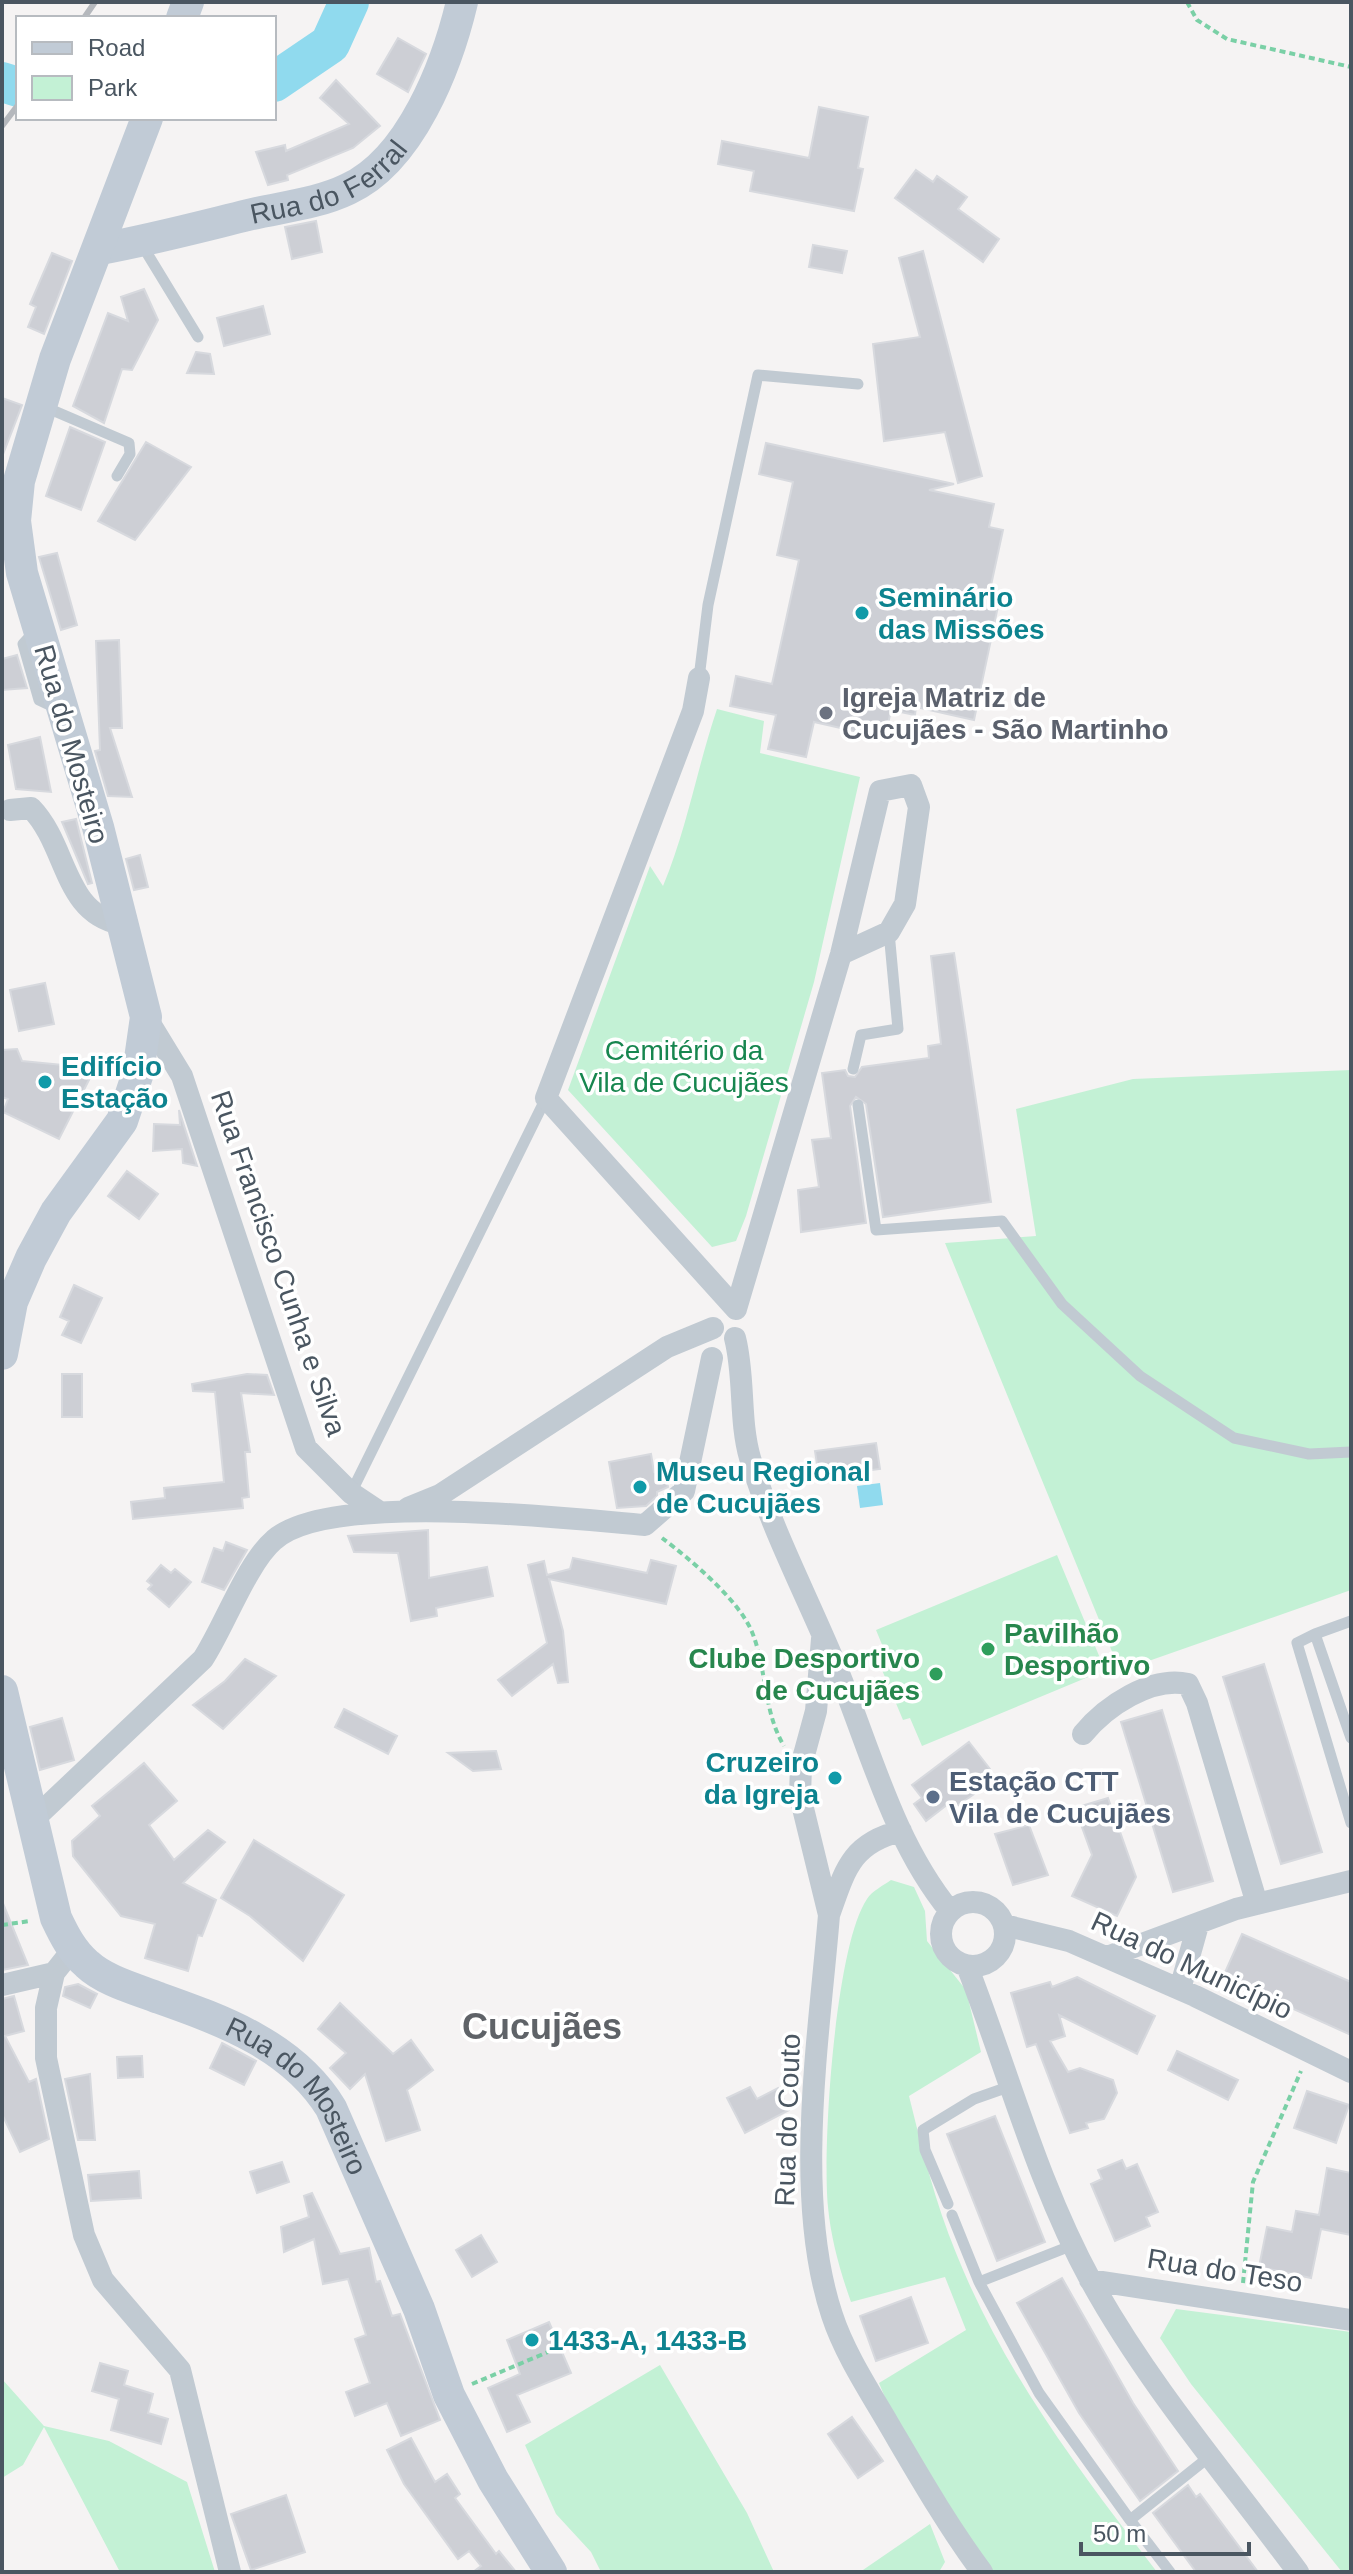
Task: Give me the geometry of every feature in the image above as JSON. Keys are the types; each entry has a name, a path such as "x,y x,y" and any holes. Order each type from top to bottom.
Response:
{"main road":[{"name":"Rua do Ferral","path":"100,249 324,197 368,177 388,161 422,109 444,63 462,2"},
{"name":"Rua do Mosteiro","path":"2,1354 12,1302 31,1258 56,1212 122,1121 138,1073 146,1017 38,627 12,574 19,481 41,406 55,359 100,249 146,120"},
{"name":"Rua do Mosteiro","path":"2,1691 34,1819 64,1961 89,1966 127,1986 222,2020 262,2042 317,2085 331,2108 419,2309 449,2395 493,2480 551,2572"}],"street":[{"path":"699,678 693,711 546,1098 744,1321 742,1334 735,1338 723,1339 713,1328"},
{"path":"736,1309 841,954 880,791 911,785 919,807 905,904 889,932 841,954"},
{"path":"10,810 31,808 45,823 75,894 101,921 121,924"},
{"name":"Rua Francisco Cunha e Silva","path":"146,1017 182,1076 281,1363 306,1448 351,1493 388,1511"},
{"path":"34,1819 203,1659 223,1628 257,1560 275,1539 298,1526 388,1511 440,1495 667,1347 713,1328 720,1313 736,1309"},
{"path":"735,1338 742,1363 749,1454 769,1512 823,1634 901,1831 919,1868 950,1911"},
{"path":"388,1511 497,1513 645,1525 684,1491 712,1358"},
{"name":"Rua do Couto","path":"823,1634 816,1711 801,1766 800,1796 829,1915"},
{"path":"1083,1734 1112,1703 1173,1681 1188,1684 1197,1703 1257,1904"},
{"name":"Rua do Couto","path":"901,1831 874,1838 857,1854 841,1881 829,1915 811,2167 814,2229 832,2315 902,2447 981,2572"},
{"path":"1107,1957 1257,1904 1351,1881"},
{"path":"970,1902 981,1903 999,1915 1004,1925 1005,1936 997,1956 988,1963 967,1966 956,1962 942,1944 941,1932 950,1911 970,1902"},
{"name":"Rua do Município","path":"1004,1925 1069,1941 1107,1957 1351,2072"},
{"path":"1180,1989 1198,1925"},
{"path":"2,1985 64,1961"},
{"path":"64,1961 46,2008 46,2058 84,2235 103,2280 180,2370 230,2572"},
{"path":"967,1966 1051,2196 1090,2280 1175,2413 1298,2572"},
{"name":"Rua do Teso","path":"1090,2280 1351,2320"}],"lane":[{"path":"140,242 198,337"},
{"path":"699,678 708,605 758,375 858,384"},
{"path":"41,406 129,443 130,454 117,476"},
{"path":"853,1069 861,1035 898,1029 889,932"},
{"path":"351,1493 546,1098"},
{"path":"858,1105 876,1230 1002,1221 1062,1304 1140,1376 1234,1438 1309,1454 1351,1452"},
{"path":"1351,1621 1297,1643 1351,1823"},
{"path":"1315,1634 1351,1738"},
{"path":"1011,2086 974,2099 923,2130 925,2150 979,2282 1039,2393 1170,2572"},
{"path":"979,2282 1073,2245"},
{"path":"1130,2520 1209,2457"}],"path":[{"path":"1187,2 1197,20 1227,39 1351,67"},
{"path":"672,1545 723,1591 753,1633 769,1709 789,1755"},
{"path":"1241,2302 1253,2182 1309,2053"},
{"path":"449,2395 548,2352"}],"green space":[{"name":"Cemitério da Vila de Cucujães","path":"717,709 764,721 760,753 860,777 814,982 746,1216 736,1241 712,1247 568,1090 650,866 663,886 679,843"},
{"path":"1351,1070 1351,1590 1120,1671 945,1243 1036,1236 1016,1109 1133,1079"},
{"name":"Pavilhão Desportivo","path":"1057,1555 1105,1670 922,1746 910,1718 903,1720 874,1651 883,1647 876,1630"},
{"path":"891,1880 914,1887 925,1911 927,1941 966,1990 981,2052 909,2096 948,2234 996,2339 1020,2379 1072,2458 1157,2572 989,2572 900,2434 879,2383 966,2330 945,2277 851,2302 831,2231 827,2141 839,2002 856,1923 869,1896"},
{"path":"1176,2309 1351,2332 1351,2572 1342,2572 1191,2384 1160,2338"},
{"path":"660,2365 747,2513 774,2572 601,2572 591,2552 556,2514 525,2445"},
{"path":"2,2379 44,2426 109,2441 187,2482 215,2572 120,2572 44,2427 23,2465 2,2478"},
{"path":"930,2524 945,2562 939,2572 860,2572"}],"water":[{"path":"880,1483 883,1505 860,1508 857,1486"}],"building":[{"path":"398,38 426,54 408,92 377,74"},
{"path":"336,80 380,126 353,148 287,175 288,180 268,185 256,152 285,145 286,151 349,124 320,98"},
{"path":"819,107 868,117 858,168 863,169 854,211 750,191 754,171 718,164 722,141 809,158"},
{"path":"916,170 933,182 937,176 967,197 958,209 999,239 983,262 895,198"},
{"path":"316,221 322,252 292,259 285,227"},
{"path":"813,245 847,251 842,273 809,267"},
{"path":"923,251 982,476 958,483 945,432 884,441 873,344 920,337 899,258"},
{"path":"52,253 72,261 44,334 28,327 36,307 30,304"},
{"path":"144,289 158,320 132,370 122,369 104,423 73,406 108,313 128,321 121,297"},
{"path":"263,306 270,334 224,346 217,318"},
{"path":"196,352 210,354 214,374 187,373"},
{"path":"2,398 22,405 2,457"},
{"path":"70,427 105,442 81,510 46,496"},
{"path":"146,442 191,467 135,540 98,521"},
{"name":"Seminário das Missões","path":"766,443 954,484 929,490 994,504 989,527 1003,530 990,590 1001,592 974,720 916,707 915,715 891,710 885,738 814,722 806,757 768,749 776,715 730,706 736,676 772,684 799,560 777,555 793,482 759,474"},
{"path":"57,553 77,625 61,630 39,557"},
{"path":"119,640 122,728 110,728 132,797 108,796 95,751 100,750 96,641"},
{"path":"17,655 27,688 2,690 2,659"},
{"path":"40,737 51,792 16,789 8,745"},
{"path":"76,819 92,883 88,884 62,822"},
{"path":"140,855 148,887 134,890 126,859"},
{"path":"954,953 991,1202 883,1217 866,1104 856,1097 850,1106 866,1223 801,1232 798,1190 819,1187 812,1140 831,1138 822,1073 845,1070 848,1076 855,1077 862,1067 929,1058 928,1046 941,1044 931,956"},
{"path":"45,983 54,1024 19,1031 10,990"},
{"name":"Edifício Estação","path":"17,1049 22,1061 95,1068 59,1139 3,1112 8,1099 2,1097 2,1050"},
{"path":"179,1110 197,1166 183,1163 182,1149 153,1151 154,1124 180,1125"},
{"path":"127,1171 158,1194 139,1219 108,1196"},
{"path":"74,1285 102,1298 81,1343 62,1335 69,1321 60,1317"},
{"path":"62,1374 82,1374 82,1417 62,1417"},
{"path":"247,1374 267,1375 274,1395 241,1393 250,1452 245,1452 249,1497 242,1498 243,1508 133,1519 131,1502 165,1498 164,1488 224,1482 215,1392 193,1391 192,1384"},
{"path":"876,1443 880,1469 819,1477 815,1451"},
{"path":"651,1454 654,1472 665,1470 668,1487 657,1492 657,1496 646,1506 617,1508 609,1462"},
{"path":"428,1530 429,1578 487,1567 493,1596 436,1608 437,1616 411,1621 398,1553 354,1552 348,1536"},
{"path":"226,1542 247,1550 224,1590 202,1582 214,1548 223,1551"},
{"path":"573,1558 647,1573 651,1560 676,1566 666,1604 549,1579 563,1631 568,1682 558,1683 553,1664 512,1696 498,1680 547,1643 528,1565 544,1561 547,1575 570,1569"},
{"path":"161,1565 171,1573 175,1569 191,1582 169,1607 148,1589 152,1585 147,1581"},
{"path":"245,1659 276,1676 223,1729 193,1705 225,1681"},
{"path":"1264,1664 1322,1852 1281,1864 1223,1677"},
{"path":"344,1709 397,1736 388,1754 335,1727"},
{"path":"1162,1710 1213,1881 1173,1892 1121,1722"},
{"path":"62,1718 74,1760 40,1770 30,1727"},
{"path":"969,1742 990,1769 968,1786 974,1794 957,1806 952,1801 926,1821 914,1804 922,1798 912,1785"},
{"path":"496,1751 501,1769 473,1771 448,1753"},
{"path":"144,1763 177,1801 149,1825 174,1860 208,1830 225,1842 183,1883 216,1900 202,1936 198,1935 188,1971 145,1958 155,1924 121,1916 73,1856 72,1841 100,1816 92,1806"},
{"path":"1108,1798 1136,1877 1117,1916 1072,1896 1092,1855 1075,1808"},
{"path":"1029,1825 1048,1875 1013,1885 995,1834"},
{"path":"254,1840 344,1895 303,1961 250,1916 221,1898"},
{"path":"2,1901 28,1965 2,1970"},
{"path":"1242,1934 1351,1982 1351,2035 1223,1977"},
{"path":"1077,1977 1155,2016 1137,2054 1059,2015 1065,2036 1050,2041 1068,2072 1080,2068 1113,2080 1117,2093 1104,2119 1086,2123 1088,2128 1070,2133 1036,2044 1027,2047 1011,1993 1050,1982 1052,1987"},
{"path":"78,1984 97,1994 90,2008 63,1996 65,1987"},
{"path":"14,1996 24,2031 5,2036 29,2082 36,2079 49,2139 20,2152 2,2114 2,1999"},
{"path":"340,2003 393,2054 411,2040 433,2070 407,2090 420,2130 386,2141 365,2074 350,2089 330,2068 346,2053 318,2029"},
{"path":"222,2043 256,2061 244,2085 210,2068"},
{"path":"1177,2051 1238,2080 1228,2100 1168,2070"},
{"path":"142,2056 143,2077 118,2078 117,2057"},
{"path":"90,2074 95,2140 78,2140 65,2079"},
{"path":"750,2087 757,2099 778,2088 789,2110 745,2133 727,2098"},
{"path":"1307,2091 1349,2105 1336,2143 1294,2128"},
{"path":"995,2116 1045,2242 997,2261 947,2134"},
{"path":"1122,2160 1126,2169 1137,2164 1158,2212 1146,2217 1150,2226 1115,2241 1091,2184 1102,2179 1098,2170"},
{"path":"282,2162 289,2182 257,2193 250,2172"},
{"path":"1327,2168 1351,2173 1351,2235 1321,2229 1311,2278 1259,2267 1267,2227 1292,2232 1296,2211 1319,2215"},
{"path":"139,2171 141,2198 91,2201 88,2175"},
{"path":"312,2193 340,2254 369,2248 376,2282 380,2281 392,2316 400,2314 440,2420 401,2436 387,2403 355,2416 346,2392 370,2383 355,2339 366,2335 348,2279 323,2284 314,2239 284,2252 281,2227 309,2217 304,2196"},
{"path":"481,2235 497,2262 472,2277 456,2250"},
{"path":"1062,2278 1133,2403 1178,2471 1140,2501 1079,2413 1017,2303"},
{"path":"911,2297 928,2343 876,2361 860,2316"},
{"path":"549,2322 571,2373 517,2395 530,2422 507,2432 488,2388 520,2374 507,2340"},
{"path":"100,2363 128,2371 124,2385 153,2394 148,2413 168,2419 161,2444 111,2430 119,2399 92,2391"},
{"path":"852,2417 883,2461 858,2478 828,2434"},
{"path":"411,2438 435,2482 447,2474 460,2494 455,2498 496,2554 499,2551 516,2572 473,2572 481,2566 469,2551 458,2559 404,2484 387,2450"},
{"path":"1188,2485 1196,2497 1200,2494 1258,2572 1196,2572 1153,2513"},
{"path":"286,2495 305,2552 251,2570 231,2514"}],"waterway":[{"path":"276,81 330,44 349,2"},
{"path":"2,82 16,86"}],"railway":[{"path":"85,16 95,2"},
{"path":"2,126 16,108"}],"place":[{"name":"Seminário das Missões","path":"862,613"},
{"name":"Igreja Matriz de Cucujães - São Martinho","path":"826,713"},
{"name":"Edifício Estação","path":"45,1082"},
{"name":"Museu Regional de Cucujães","path":"640,1487"},
{"name":"Pavilhão Desportivo","path":"988,1649"},
{"name":"Clube Desportivo de Cucujães","path":"936,1674"},
{"name":"Cruzeiro da Igreja","path":"835,1778"},
{"name":"Estação CTT Vila de Cucujães","path":"933,1797"},
{"name":"1433-A, 1433-B","path":"532,2340"}],"district":[{"name":"Cucujães","path":"542,2026"}]}
